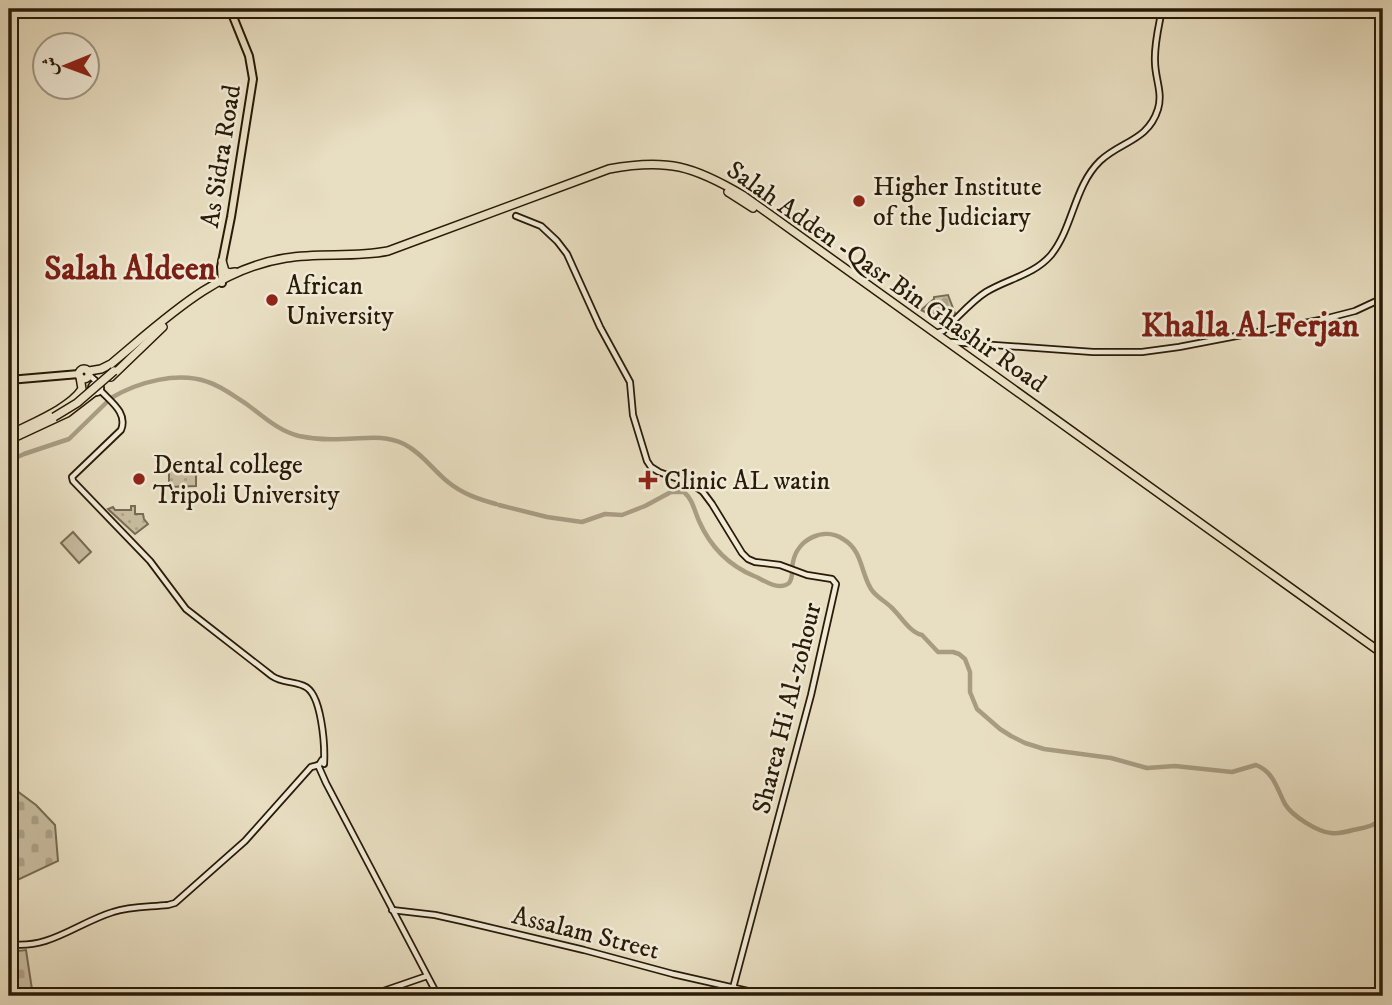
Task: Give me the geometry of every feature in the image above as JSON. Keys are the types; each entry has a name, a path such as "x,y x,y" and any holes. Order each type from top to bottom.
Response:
{"highway":[{"name":"Salah Adden -Qasr Bin Ghashir Road","path":"222,279 261,263 294,257 393,250 435,237 609,169 648,164 680,166 710,176 744,196 817,251 946,341 962,348 1383,656"},
{"path":"12,435 70,412 186,302 219,278 301,260 381,257 435,237"},
{"path":"828,258 1206,529"},
{"path":"222,261 227,272 239,272"},
{"path":"12,435 73,399 82,389 85,375 108,366 222,279"},
{"path":"12,435 76,401 155,330"}],"main road":[{"name":"As Sidra Road","path":"222,279 222,261 253,79 250,60 230,9"},
{"path":"9,380 85,375"}],"street":[{"path":"935,333 951,324 983,294 1032,271 1046,260 1061,239 1070,214 1094,168 1110,152 1147,130 1159,104 1155,60 1162,9"},
{"name":"Sharea Hi Al-zohour","path":"516,216 541,226 567,254 599,325 630,382 634,415 645,458 652,467 692,484 703,492 748,559 780,565 807,576 833,580 836,584 811,695 733,988"},
{"path":"962,348 1093,352 1166,349 1320,320 1354,311 1383,298"},
{"path":"946,341 945,332 951,324"},
{"path":"85,375 121,413 124,424 72,477 73,481 150,561 186,609 278,680 308,685 314,696 324,740 321,765 323,777 438,996"},
{"path":"9,943 38,943 50,940 120,909 173,904 240,846 311,767 321,765"},
{"name":"Assalam Street","path":"392,910 436,915 770,996"},
{"path":"369,996 427,976"},
{"path":"296,996 310,993 336,996"}],"green space":[{"path":"948,295 956,316 945,322 921,310 934,297"},
{"path":"196,466 196,486 169,487 169,467"},
{"path":"131,506 135,506 135,514 143,514 148,524 135,534 108,509 113,507 115,510 131,510"},
{"path":"73,532 91,552 79,563 61,543"},
{"path":"9,785 36,805 55,825 58,861 9,884"},
{"path":"26,950 33,996 9,996 9,952"}],"waterway":[{"path":"111,398 133,387 158,380 184,378 208,382 227,391 291,434 325,439 381,438 404,444 454,486 471,496 496,504"},
{"path":"9,461 69,439 107,402"},
{"path":"499,505 547,517 582,522 605,514 622,515 671,492 684,492 703,530 721,554 745,572 779,586 787,585 791,581 795,554 805,542 819,535 835,535 854,549 871,589 909,627 922,635 938,652 953,652 965,659 970,672 970,692 977,709 1011,736 1044,749 1111,758 1147,768 1175,766 1232,772 1256,765 1271,776 1285,804 1293,813 1313,827 1326,832 1340,833 1366,827 1383,817"}],"place":[{"name":"Higher Institute of the Judiciary","path":"859,201"},
{"name":"African University","path":"272,300"},
{"name":"Dental college Tripoli University","path":"139,479"},
{"name":"Clinic AL watin","path":"648,480"}],"district":[{"name":"Salah Aldeen","path":"130,267"},
{"name":"Khalla Al Ferjan","path":"1250,324"}]}
